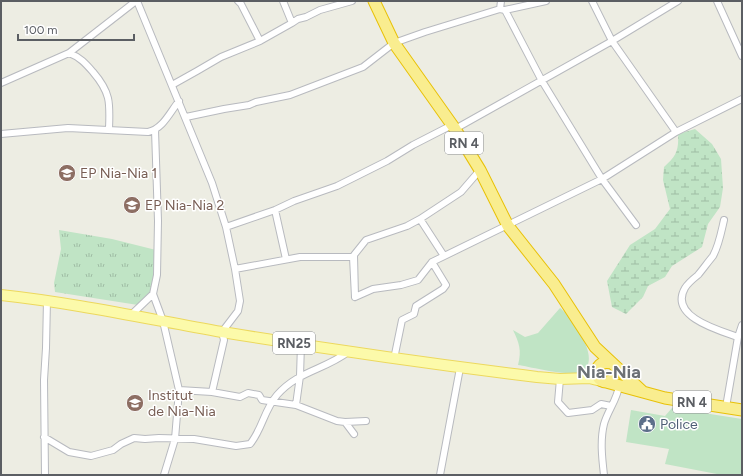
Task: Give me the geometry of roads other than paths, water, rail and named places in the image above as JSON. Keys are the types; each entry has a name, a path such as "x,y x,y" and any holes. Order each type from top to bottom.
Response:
{"highway":[{"name":"RN 4","path":"374,1 394,43 453,127 480,170 508,226 554,284 595,347 643,392"},
{"name":"RN 4","path":"595,347 598,367"},
{"path":"604,362 613,364 617,371 616,376 612,381 604,381 597,374 598,367 604,362"},
{"name":"RN 4","path":"604,381 665,398 742,410"}],"main road":[{"name":"RN25","path":"1,295 47,300 222,332 394,359 560,379 589,378 604,381"},
{"path":"589,378 598,367"}],"street":[{"path":"1,83 70,53 137,1 212,183 226,227 235,269 240,300 238,311 222,332 224,340 212,392"},
{"path":"238,1 260,41"},
{"path":"283,1 292,23"},
{"path":"172,84 221,57 260,41 298,19 320,10 352,1"},
{"path":"501,1 503,10 542,81 602,179 636,225"},
{"path":"186,118 290,95 363,67 394,43 425,32 503,10 546,1"},
{"path":"592,1 612,41 676,132"},
{"path":"226,227 337,186 413,145 453,127 542,81 678,1"},
{"path":"717,1 742,56"},
{"path":"70,53 79,57 105,87 110,108 109,129"},
{"path":"355,297 373,289 401,285 418,280 432,262 602,179 676,132 742,98"},
{"path":"1,134 68,128 148,132 155,130 163,123 179,101"},
{"path":"155,130 158,221 157,275 153,294 163,321 179,390 175,439 164,475"},
{"path":"355,297 354,255 366,240 407,226 420,219 461,192 480,170"},
{"path":"275,210 286,259"},
{"path":"420,219 444,256"},
{"path":"724,220 720,239 714,254 703,269 684,289 682,302 692,318 738,338"},
{"path":"235,269 300,257 353,257 355,297"},
{"path":"394,359 402,320 414,314 416,306 446,286 432,262"},
{"path":"131,315 153,294"},
{"path":"45,475 44,380 47,300"},
{"path":"726,407 738,338 742,325"},
{"path":"296,405 300,376 301,344"},
{"path":"44,437 69,452 91,456 113,450 121,444 134,438 194,439 236,446 250,444 255,438 265,412 277,395 300,376 330,364 348,351"},
{"path":"440,475 460,368"},
{"path":"560,379 558,402 568,413 592,410 601,404 611,406"},
{"path":"604,475 602,434 611,406 617,398 619,386"},
{"path":"179,390 212,392 240,397 248,393 259,395 262,400 296,405 337,421 366,421"},
{"path":"345,422 354,434"}],"place":[{"name":"EP Nia-Nia 1","path":"67,173"},
{"name":"EP Nia-Nia 2","path":"132,205"},
{"name":"Institut de Nia-Nia","path":"135,403"},
{"name":"Police","path":"647,424"}],"district":[{"name":"Nia-Nia","path":"609,372"}]}
